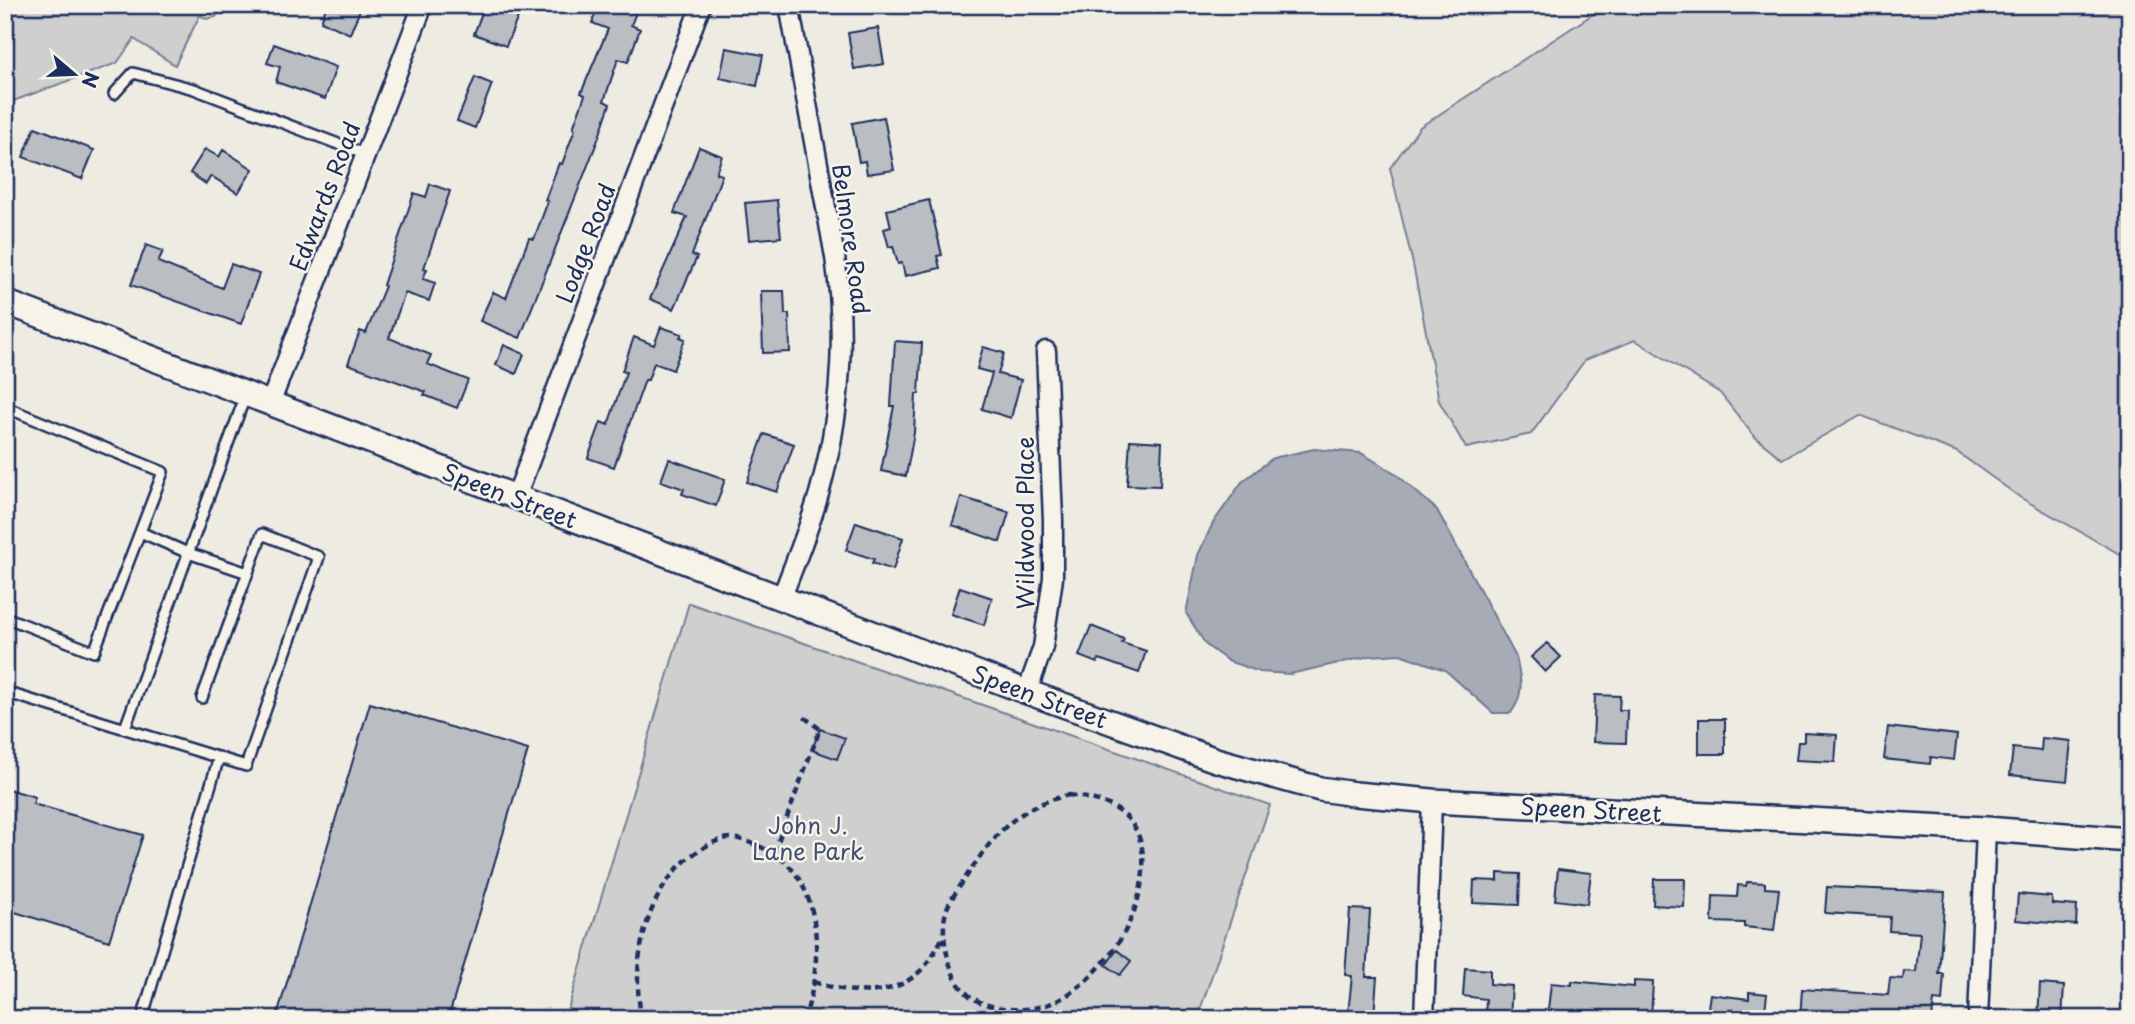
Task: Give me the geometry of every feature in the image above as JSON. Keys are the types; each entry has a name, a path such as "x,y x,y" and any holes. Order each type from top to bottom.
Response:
{"street":[{"name":"Edwards Road","path":"270,404 423,5"},
{"name":"Lodge Road","path":"516,497 701,5"},
{"name":"Belmore Road","path":"781,599 807,531 826,468 837,384 840,329 839,282 789,5"},
{"name":"Speen Street","path":"5,302 1027,692 1216,760 1275,778 1355,794 1432,801 1986,829 2130,840"},
{"name":"Wildwood Place","path":"1027,692 1043,647 1053,578 1046,351"},
{"path":"1424,1019 1432,801"},
{"path":"1978,1019 1986,829"}],"lane":[{"path":"114,94 133,73 194,89 367,155"},
{"path":"125,728 246,394"},
{"path":"5,407 163,472 94,652 5,617"},
{"path":"140,533 188,554 248,573"},
{"path":"5,692 246,766 319,557 262,534 202,698"},
{"path":"142,1019 219,757"}],"path":[{"path":"774,852 820,729 804,717"},
{"path":"814,982 851,991 878,993 909,979 929,961 944,935 947,907 984,851 1023,811 1045,800 1069,795 1096,799 1124,815 1138,834 1144,858 1140,888 1130,923 1113,950 1090,976 1067,996 1042,1007 1014,1011 987,1006 967,996 953,977 944,935"},
{"path":"642,1019 638,1000 639,960 648,922 664,885 686,859 709,844 732,838 774,852 788,863 802,886 813,914 818,949 814,982 804,1019"}],"green space":[{"path":"5,5 220,5 216,17 206,19 200,15 175,65 134,39 117,63 5,104"},
{"path":"1607,5 2130,5 2130,560 2021,498 1957,452 1860,415 1782,459 1754,436 1720,393 1635,340 1585,360 1531,434 1466,448 1439,401 1413,264 1390,168 1420,127"},
{"name":"John J. Lane Park","path":"689,603 1270,805 1197,1019 565,1019"}],"shaded area":[{"path":"1314,449 1361,453 1395,473 1437,510 1516,657 1520,693 1511,713 1493,713 1445,670 1400,654 1370,656 1290,674 1260,672 1228,661 1206,645 1186,613 1198,555 1213,523 1242,482 1273,458"}],"building":[{"path":"327,5 362,5 350,34 321,21"},
{"path":"485,5 523,5 506,46 474,34"},
{"path":"598,5 639,5 631,25 640,29 628,62 618,59 604,101 610,104 599,137 520,338 480,321 493,292 506,298 529,238 534,239 548,201 545,200 575,129 573,128 585,95 581,93 608,29 592,23"},
{"path":"878,28 884,64 854,69 848,33"},
{"path":"274,44 336,67 325,99 276,82 280,67 267,63"},
{"path":"726,48 763,55 757,86 720,78"},
{"path":"475,77 492,84 475,128 457,121"},
{"path":"884,117 894,170 867,174 865,161 859,162 852,123"},
{"path":"35,127 94,150 82,179 23,157"},
{"path":"699,147 722,156 716,173 722,175 692,255 697,257 674,309 650,299 687,217 674,213"},
{"path":"205,149 219,157 223,150 253,169 238,193 211,176 206,184 190,173"},
{"path":"430,184 450,191 424,268 427,269 423,279 435,283 429,301 405,293 389,338 431,355 427,364 468,380 457,408 424,395 426,392 348,364 360,331 366,333 385,286 383,285 414,193 426,197"},
{"path":"777,200 781,237 749,240 745,203"},
{"path":"929,200 942,255 937,256 940,268 905,276 893,246 889,247 884,229 891,227 887,210"},
{"path":"146,245 163,251 158,262 222,288 231,264 259,274 241,324 131,285"},
{"path":"761,291 784,291 785,314 789,314 790,352 763,353"},
{"path":"661,327 682,334 680,337 685,339 673,370 654,363 648,380 645,380 614,467 588,458 601,422 608,425 626,372 622,371 634,337 654,345"},
{"path":"895,341 922,343 919,394 916,394 914,433 906,476 881,471 894,406 891,406"},
{"path":"504,345 524,354 516,374 496,365"},
{"path":"983,347 1004,353 998,374 1021,380 1011,418 982,409 992,373 977,369"},
{"path":"764,434 794,444 777,492 747,482"},
{"path":"1130,440 1162,442 1160,486 1127,485"},
{"path":"669,459 725,479 716,506 682,494 684,489 661,481"},
{"path":"961,497 1009,512 1000,542 952,525"},
{"path":"856,522 903,538 893,570 872,563 874,559 846,550"},
{"path":"960,587 992,598 984,625 951,614"},
{"path":"1091,626 1124,639 1122,643 1146,651 1139,673 1099,659 1097,663 1079,656"},
{"path":"1547,643 1561,657 1545,672 1531,657"},
{"path":"1595,695 1620,696 1619,710 1627,710 1626,743 1593,742"},
{"path":"370,703 528,750 448,1019 276,1019"},
{"path":"1699,719 1725,719 1725,754 1699,754"},
{"path":"1888,727 1957,735 1954,760 1931,757 1930,764 1884,759"},
{"path":"820,729 845,738 837,759 812,750"},
{"path":"1804,733 1837,735 1835,762 1796,760 1798,742 1804,742"},
{"path":"2042,738 2071,741 2067,781 2010,775 2013,748 2041,751"},
{"path":"5,788 35,797 33,804 143,835 109,941 5,909"},
{"path":"1558,869 1591,873 1587,904 1555,900"},
{"path":"1498,873 1520,874 1519,905 1473,903 1474,880 1498,881"},
{"path":"1654,879 1685,879 1684,907 1653,905"},
{"path":"1747,882 1765,883 1765,888 1779,889 1774,930 1744,927 1744,923 1712,922 1713,896 1737,897 1738,885 1746,886"},
{"path":"1827,887 1945,892 1939,974 1944,974 1942,1001 1934,1000 1932,1019 1800,1019 1802,989 1888,995 1890,978 1903,979 1904,971 1916,972 1920,933 1889,931 1890,917 1825,913"},
{"path":"2018,894 2052,897 2052,904 2077,906 2076,925 2016,920"},
{"path":"1350,909 1370,910 1366,977 1377,977 1374,1016 1348,1014 1352,976 1345,975"},
{"path":"1117,950 1131,961 1120,975 1106,965"},
{"path":"1465,968 1490,970 1490,984 1512,986 1510,1017 1485,1017 1486,999 1463,996"},
{"path":"1572,981 1634,987 1634,981 1653,982 1651,1018 1600,1015 1600,1019 1547,1019 1551,983 1572,985"},
{"path":"2040,984 2064,986 2062,1019 2038,1019"},
{"path":"1749,992 1767,994 1764,1019 1707,1015 1710,994 1749,999"}]}
